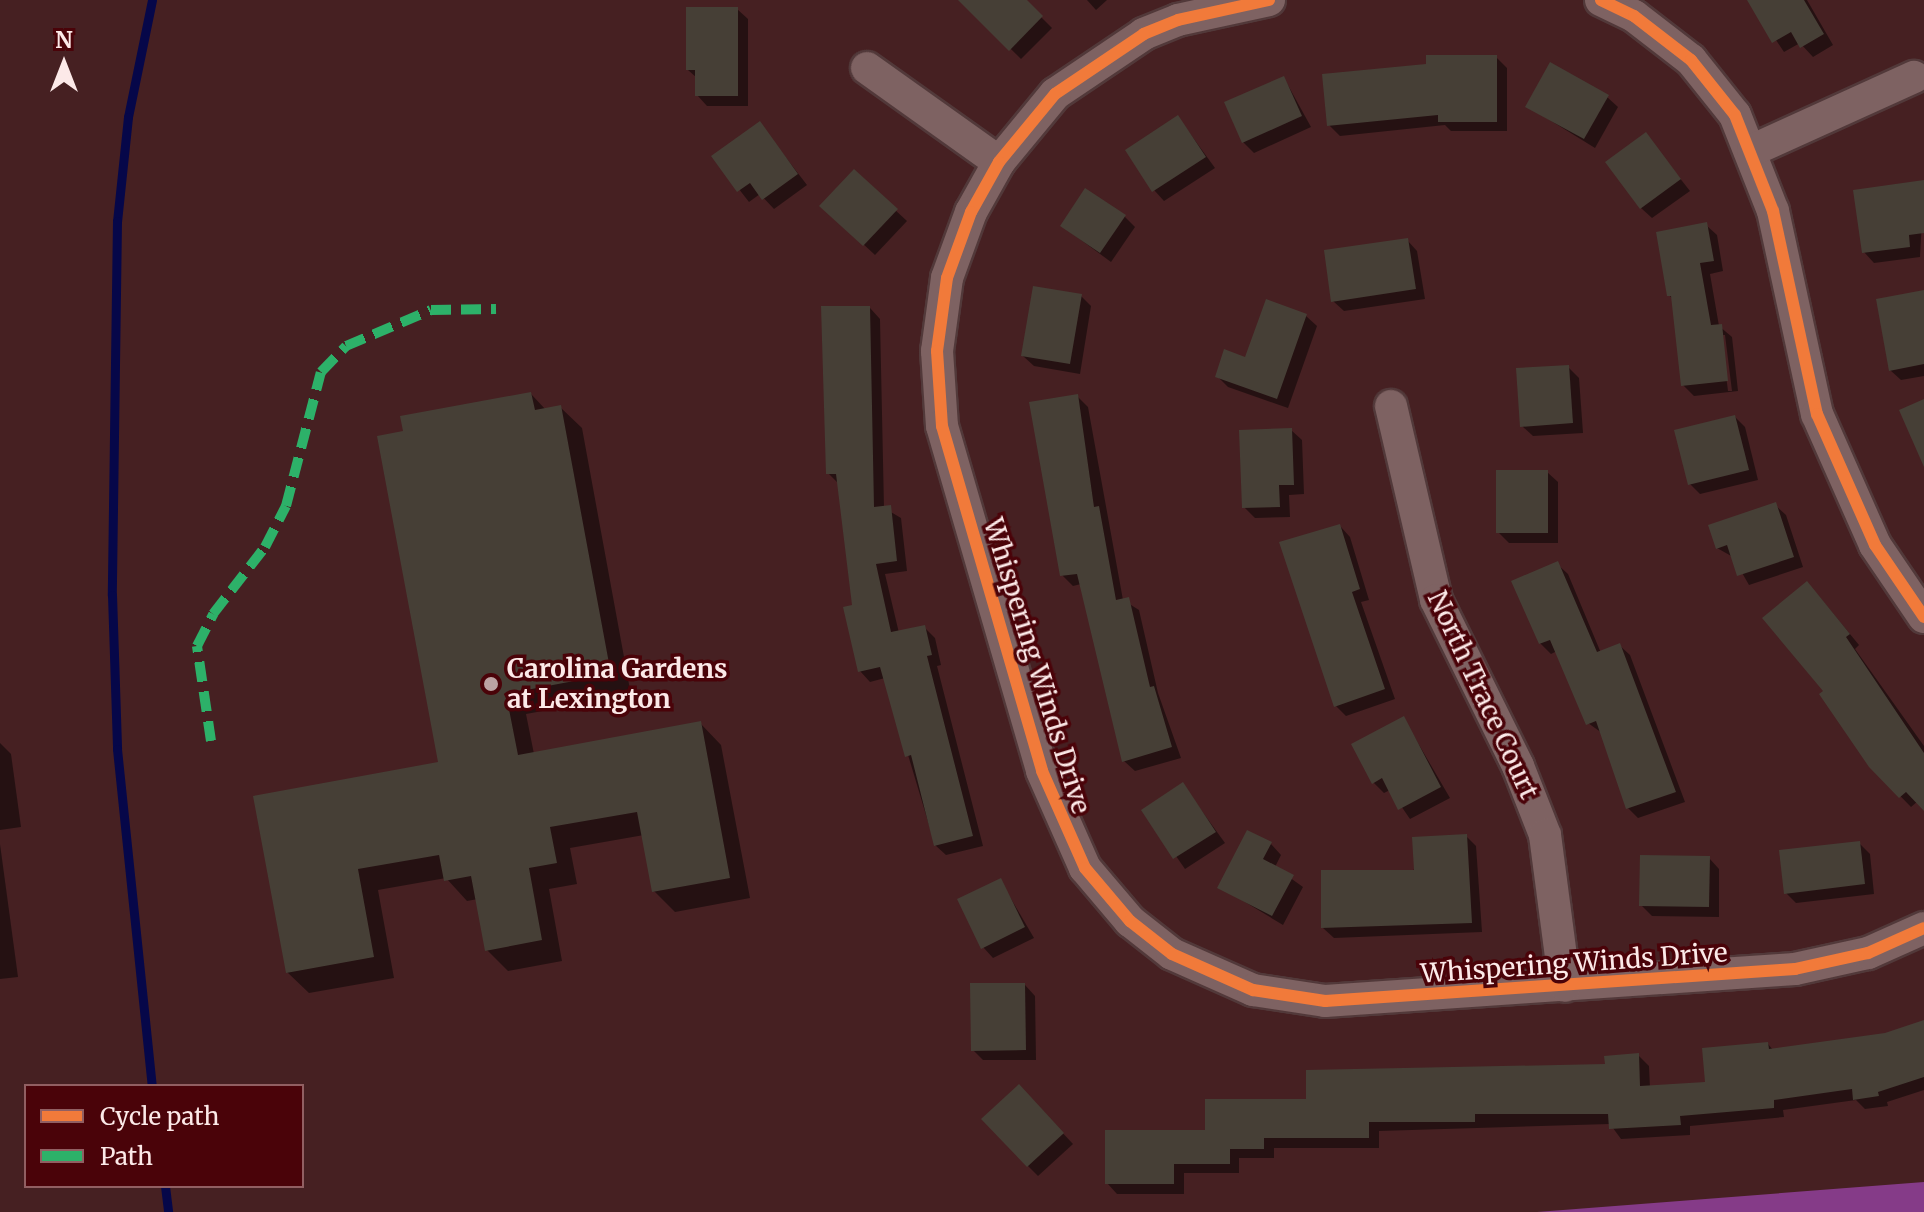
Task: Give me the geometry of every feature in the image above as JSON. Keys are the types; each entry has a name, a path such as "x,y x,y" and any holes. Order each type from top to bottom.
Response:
{"street":[{"name":"Whispering Winds Drive","path":"1269,0 1178,20 1113,51 1055,94 999,162 971,212 947,278 937,351 942,426 1042,771 1085,868 1130,921 1172,954 1253,990 1325,1001 1795,969 1868,953 1924,928"},
{"path":"1601,0 1634,16 1691,60 1735,115 1753,150 1773,211 1798,347 1817,414 1875,545 1924,617"},
{"path":"867,68 999,162"},
{"path":"1753,150 1914,77"},
{"name":"North Trace Court","path":"1391,406 1436,600 1518,766 1545,835 1565,986"}],"shaded area":[{"path":"1924,1182 1924,1212 1537,1212"}],"building":[{"path":"958,0 1027,0 1043,16 1009,51"},
{"path":"1747,0 1804,0 1824,34 1800,48 1791,32 1772,43"},
{"path":"686,7 738,7 738,96 695,96 695,70 686,70"},
{"path":"1426,55 1497,55 1497,122 1438,122 1438,115 1327,126 1322,74 1426,64"},
{"path":"1550,62 1609,95 1584,139 1525,107"},
{"path":"1284,76 1302,116 1242,143 1224,102"},
{"path":"1178,115 1206,157 1152,192 1125,150"},
{"path":"760,121 798,174 762,200 750,183 737,192 711,156"},
{"path":"1646,132 1681,179 1640,209 1605,162"},
{"path":"854,169 898,209 863,246 819,206"},
{"path":"1924,180 1924,233 1909,235 1910,247 1862,253 1853,190"},
{"path":"1085,188 1126,215 1100,253 1060,226"},
{"path":"1707,222 1714,261 1700,263 1711,325 1722,324 1728,381 1681,386 1671,296 1667,296 1656,232"},
{"path":"1408,238 1416,289 1331,302 1324,250"},
{"path":"1033,286 1082,294 1070,364 1021,356"},
{"path":"1924,290 1924,364 1889,371 1876,299"},
{"path":"1266,299 1307,314 1277,399 1215,377 1224,349 1245,357"},
{"path":"821,306 870,306 874,507 891,505 897,561 876,564 891,632 925,625 932,655 927,656 973,836 934,846 911,755 905,757 880,667 858,672 843,607 852,605 836,474 826,474"},
{"path":"1569,365 1573,423 1520,427 1516,368"},
{"name":"Carolina Gardens at Lexington","path":"531,392 535,410 561,405 611,674 506,694 518,755 701,721 730,878 652,892 637,812 550,827 557,863 529,868 542,940 485,951 471,876 444,881 439,855 358,869 374,957 286,973 253,796 438,762 377,436 403,431 400,416"},
{"path":"1078,394 1094,507 1099,506 1116,600 1129,597 1150,687 1154,686 1172,747 1122,762 1077,574 1060,576 1029,402"},
{"path":"1924,399 1924,467 1899,410"},
{"path":"1735,415 1749,470 1688,485 1674,430"},
{"path":"1292,428 1294,485 1279,485 1280,507 1242,508 1239,430"},
{"path":"1496,470 1548,470 1548,533 1496,533"},
{"path":"1776,502 1794,557 1737,576 1727,545 1716,549 1708,525"},
{"path":"1340,524 1360,589 1352,592 1385,689 1334,707 1279,542"},
{"path":"1558,561 1597,652 1620,643 1676,792 1626,809 1596,721 1586,725 1550,640 1539,644 1511,581"},
{"path":"1807,581 1850,634 1846,637 1924,753 1924,811 1906,792 1899,798 1869,767 1819,694 1823,691 1762,618"},
{"path":"1404,716 1441,787 1398,810 1382,778 1372,784 1351,744"},
{"path":"1183,782 1216,832 1173,859 1141,810"},
{"path":"1247,830 1272,842 1263,859 1294,875 1272,916 1217,888"},
{"path":"1467,834 1472,923 1321,928 1321,870 1414,870 1412,837"},
{"path":"1860,841 1865,884 1784,894 1779,850"},
{"path":"1640,855 1710,856 1709,907 1639,906"},
{"path":"1001,878 1025,927 981,949 957,899"},
{"path":"970,983 1025,983 1026,1050 971,1051"},
{"path":"1924,1020 1924,1077 1878,1092 1879,1096 1853,1100 1852,1089 1774,1100 1774,1108 1680,1116 1681,1125 1609,1129 1608,1114 1475,1114 1475,1122 1369,1122 1369,1138 1264,1138 1264,1149 1230,1149 1230,1164 1174,1164 1174,1184 1105,1184 1105,1130 1205,1130 1205,1099 1306,1099 1306,1070 1605,1064 1604,1056 1639,1053 1640,1086 1705,1082 1702,1048 1768,1042 1769,1049 1885,1033"},
{"path":"1019,1084 1064,1133 1027,1167 981,1119"}],"waterway":[{"path":"152,0 128,117 117,221 112,595 117,749 152,1084"},
{"path":"165,1188 168,1212"}],"marked path":[{"path":"211,741 197,646 213,614 265,547 286,506 321,372 346,346 431,310 496,309"}],"cycle path":[{"path":"1269,0 1178,20 1144,34 1055,94 999,162 971,212 947,278 937,351 942,426 1042,771 1085,868 1130,921 1172,954 1253,990 1325,1001 1795,969 1868,953 1924,928"},
{"path":"1601,0 1634,16 1691,60 1735,115 1773,211 1817,414 1875,545 1924,617"}],"place":[{"name":"Carolina Gardens at Lexington","path":"491,684"}]}
